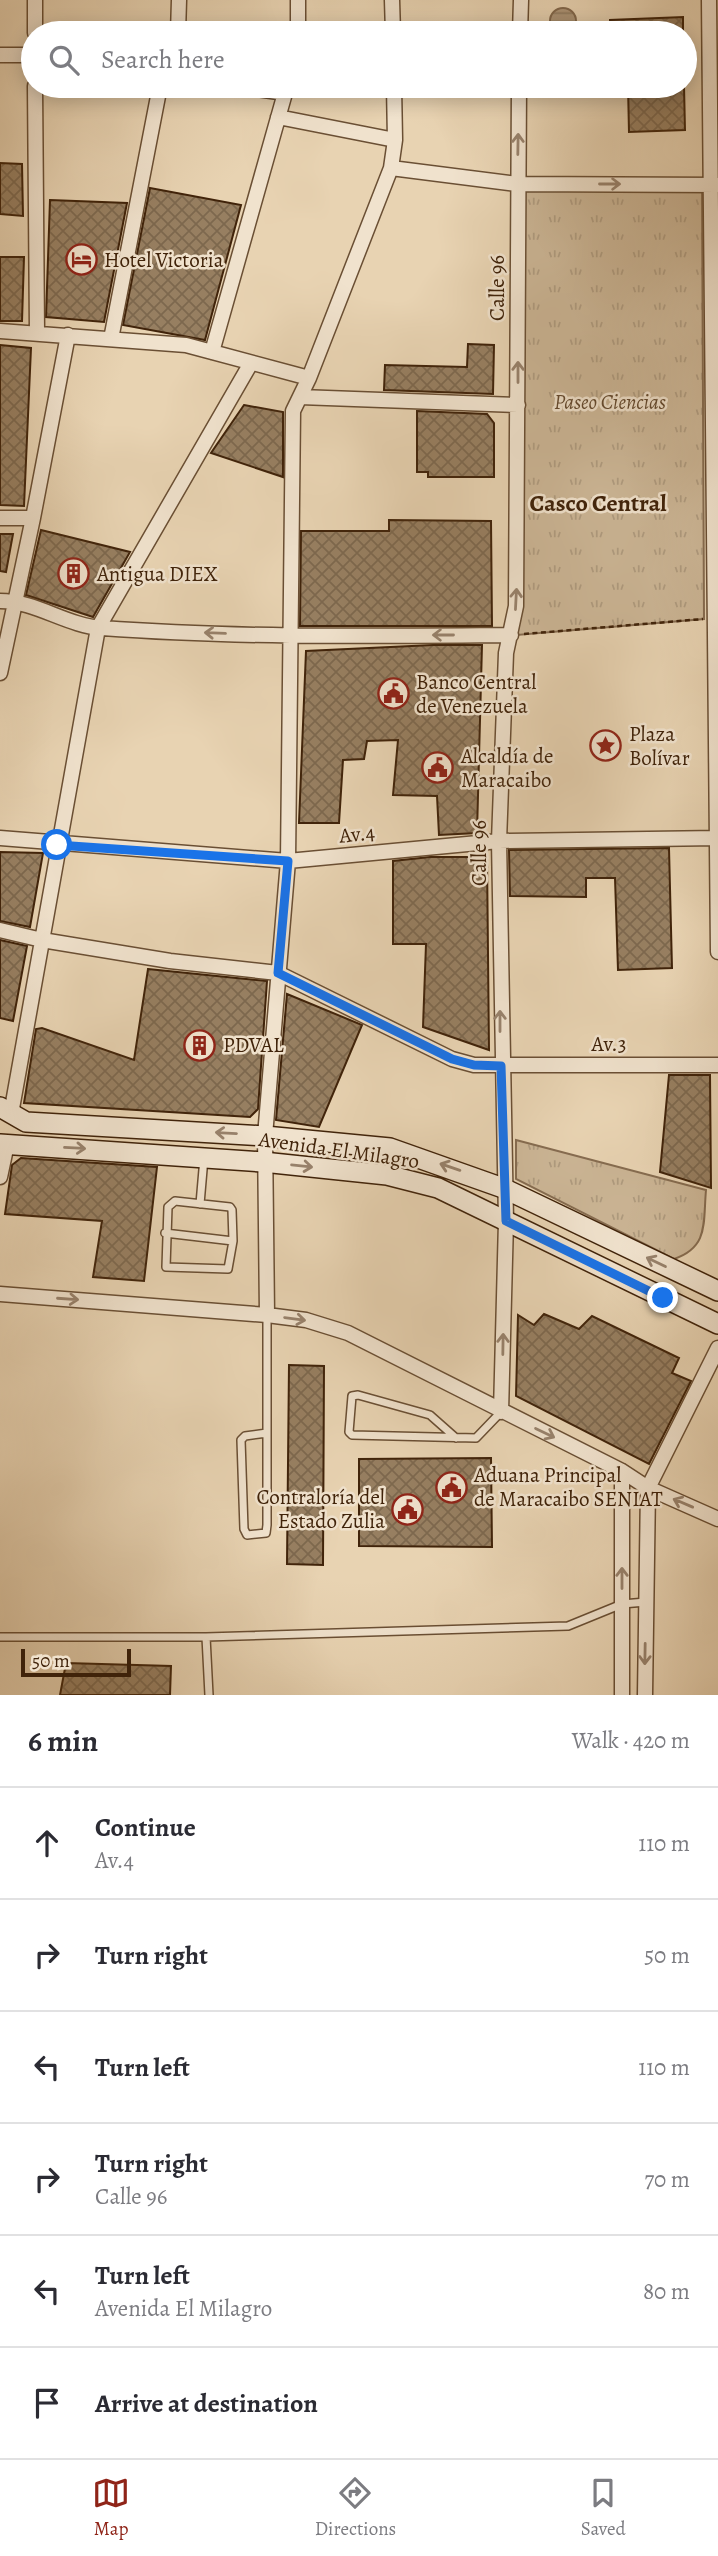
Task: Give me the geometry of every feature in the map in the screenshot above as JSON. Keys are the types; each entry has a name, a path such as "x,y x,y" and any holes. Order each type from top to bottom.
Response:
{"main road":[{"name":"Avenida El Milagro","path":"5,1110 26,1122 265,1136 390,1148 503,1188 718,1291"},
{"name":"Avenida El Milagro","path":"3,1144 263,1162 400,1178 438,1188 718,1324"}],"street":[{"path":"34,0 35,21"},
{"path":"178,21 179,0"},
{"path":"298,0 298,21"},
{"path":"392,0 393,21"},
{"path":"520,21 521,0"},
{"path":"709,0 715,185 718,952"},
{"path":"0,55 21,55"},
{"path":"35,98 37,332"},
{"path":"111,339 158,98"},
{"path":"212,352 283,98"},
{"path":"267,1315 263,1162 288,861 293,411 309,378 391,168 395,140 394,98"},
{"name":"Calle 96","path":"501,1412 506,1221 503,1188 499,841 506,653 516,606 519,98"},
{"path":"278,117 395,140"},
{"path":"391,168 517,184 715,185"},
{"path":"0,331 186,345 309,378"},
{"path":"0,673 18,601 68,335"},
{"path":"5,1110 42,940 98,628 251,363"},
{"path":"300,397 518,405"},
{"path":"0,518 33,518"},
{"path":"0,601 18,601 98,628 290,636 511,635"},
{"name":"Av.4","path":"0,838 57,845 288,861 499,841 717,838"},
{"name":"Av.3","path":"0,930 42,940 170,961 278,973 452,1059 474,1065 718,1065"},
{"path":"0,1177 3,1144"},
{"path":"0,1294 267,1315 306,1320 348,1333 622,1471 648,1488 718,1519"},
{"path":"645,1695 648,1488 718,1348"},
{"path":"621,1695 622,1471"}],"lane":[{"path":"200,1203 204,1157"},
{"path":"171,1202 230,1207 234,1215 231,1265 223,1271 167,1269 165,1233 171,1202"},
{"path":"165,1233 233,1241"},
{"path":"267,1315 267,1433 267,1525 266,1533 247,1535 244,1529 241,1440 245,1436 267,1433"},
{"path":"456,1438 430,1415 358,1395 352,1396 349,1432 352,1435 456,1438 476,1438 501,1412"},
{"path":"0,1637 206,1637 568,1626 622,1604 646,1602"},
{"path":"206,1637 209,1695"}],"path":[{"path":"511,635 717,618"}],"green space":[{"name":"Paseo Ciencias","path":"517,184 702,185 704,619 517,635"},
{"path":"516,1140 706,1190 704,1223 699,1241 685,1254 674,1259 516,1179"}],"shaded area":[{"path":"563,8 575,16 576,21 550,21 554,12"}],"building":[{"path":"683,17 683,21 610,20"},
{"path":"628,98 684,98 685,130 629,132"},
{"path":"0,163 22,164 23,216 0,214"},
{"path":"150,188 241,205 205,340 123,325"},
{"name":"Hotel Victoria","path":"50,200 127,203 104,322 46,317"},
{"path":"0,257 24,257 22,321 0,321"},
{"path":"468,344 494,345 493,394 384,390 385,365 467,367"},
{"path":"0,345 31,348 24,506 0,505"},
{"path":"244,405 283,412 283,477 211,453"},
{"path":"417,411 487,414 494,423 494,477 428,477 428,472 417,472"},
{"path":"389,520 491,521 492,626 300,626 301,531 389,531"},
{"name":"Antigua DIEX","path":"41,530 130,552 93,617 26,595"},
{"path":"0,534 13,534 6,572 0,571"},
{"name":"Banco Central de Venezuela","path":"482,645 477,833 439,835 437,796 393,795 398,740 367,741 364,759 343,760 339,823 299,823 306,651"},
{"path":"669,848 672,968 618,970 615,878 586,878 586,897 510,896 509,850"},
{"path":"0,852 43,853 30,927 0,921"},
{"path":"430,857 487,857 489,1050 423,1027 426,944 393,944 393,861"},
{"path":"0,940 27,946 13,1021 0,1018"},
{"name":"PDVAL","path":"148,969 267,981 258,1109 250,1117 24,1103 36,1029 42,1028 134,1060"},
{"path":"287,994 362,1025 319,1127 276,1120"},
{"path":"669,1075 710,1075 711,1188 660,1172"},
{"path":"21,1158 157,1167 144,1281 93,1277 102,1221 5,1214 12,1165"},
{"path":"544,1314 579,1329 592,1316 679,1358 672,1373 691,1381 649,1464 516,1396 518,1315 534,1325"},
{"path":"289,1365 324,1366 323,1565 287,1564"},
{"path":"491,1458 492,1547 359,1546 359,1459"},
{"path":"66,1663 171,1666 170,1695 60,1695"}],"place":[{"name":"Hotel Victoria","path":"81,260"},
{"name":"Antigua DIEX","path":"74,574"},
{"name":"Banco Central de Venezuela","path":"393,694"},
{"name":"Plaza Bolívar","path":"606,746"},
{"name":"Alcaldía de Maracaibo","path":"438,768"},
{"name":"PDVAL","path":"200,1045"},
{"name":"Aduana Principal de Maracaibo SENIAT","path":"451,1487"},
{"name":"Contraloría del Estado Zulia","path":"408,1509"}],"district":[{"name":"Casco Central","path":"598,503"}],"route":[{"path":"57,845 288,861 278,973 452,1059 474,1065 501,1066 506,1221 663,1298"}]}
